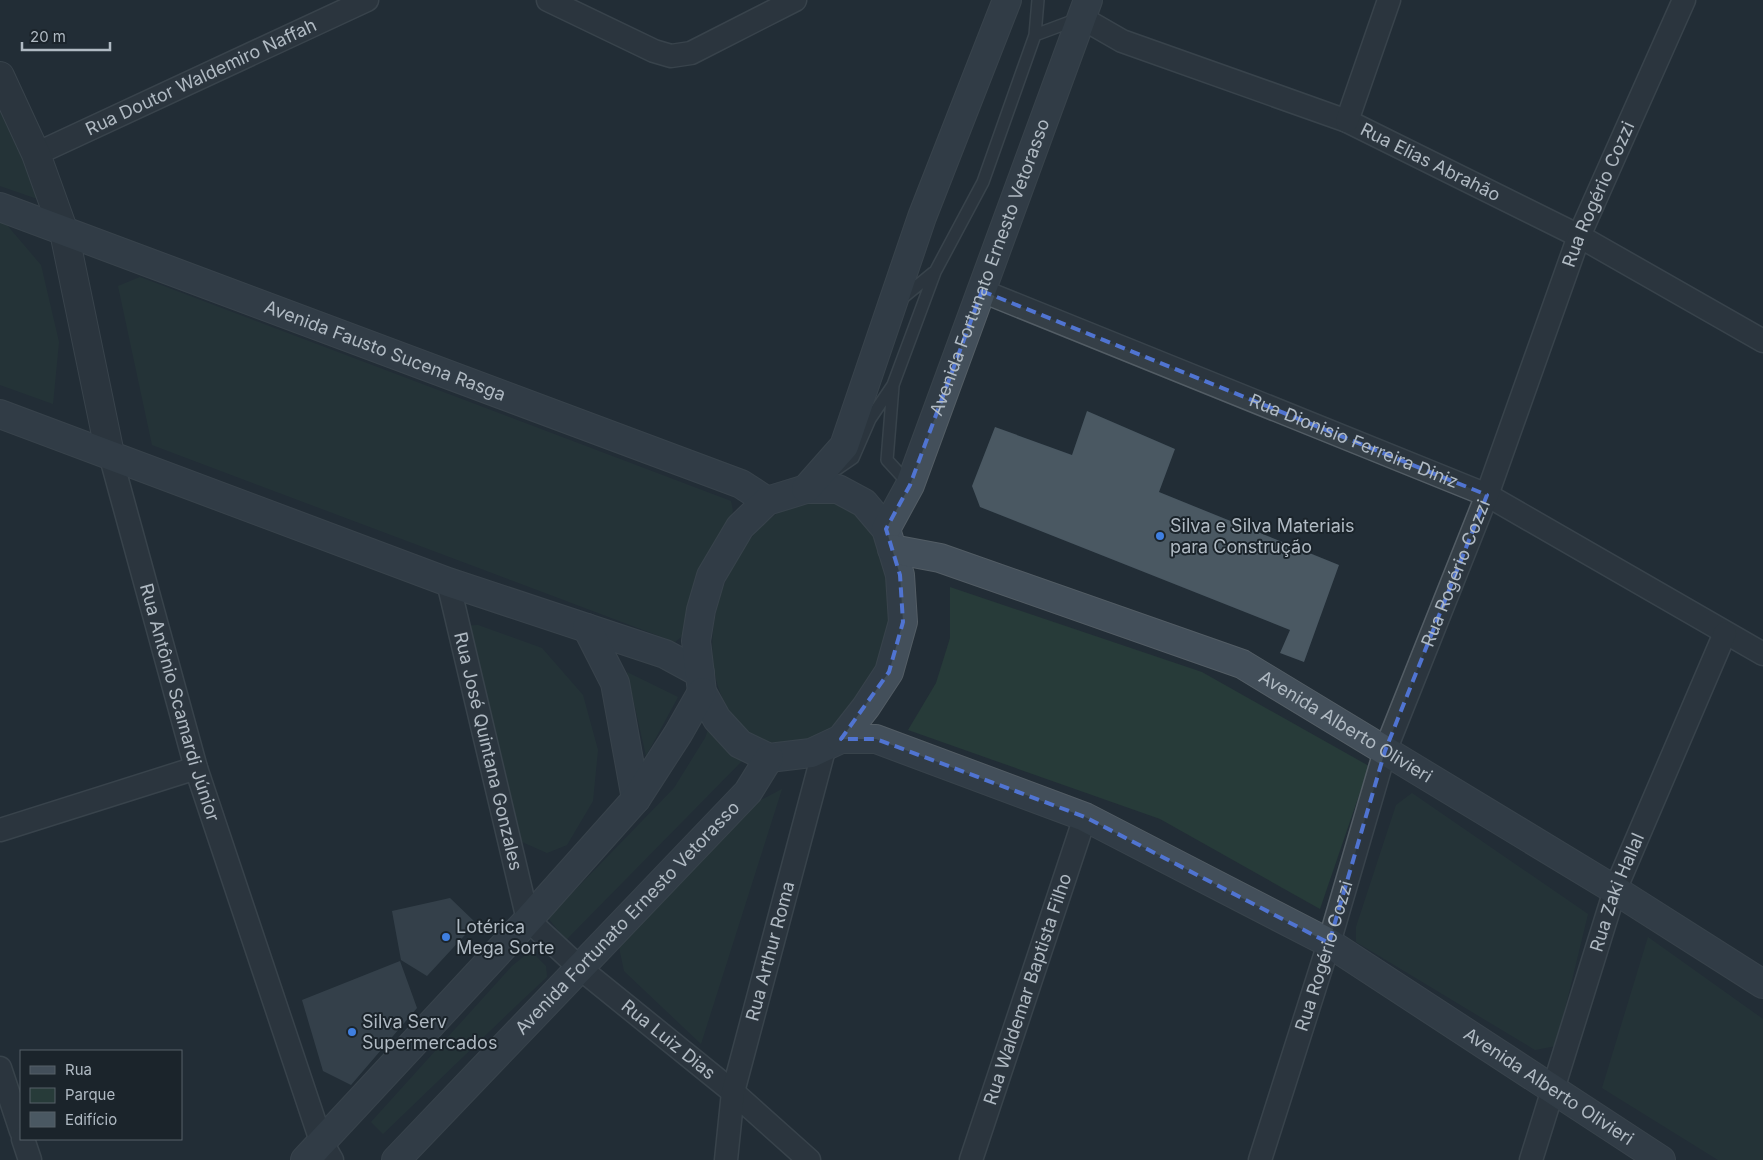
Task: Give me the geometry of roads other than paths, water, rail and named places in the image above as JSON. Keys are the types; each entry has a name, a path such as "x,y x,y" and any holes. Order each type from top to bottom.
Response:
{"main road":[{"path":"806,489 844,446 922,216 1007,0"},
{"name":"Avenida Fortunato Ernesto Vetorasso","path":"889,539 1085,9"},
{"name":"Avenida Fausto Sucena Rasga","path":"0,207 741,484 767,501"},
{"path":"0,414 448,582 664,654 701,683"},
{"path":"838,488 864,503 889,539 900,575 903,622 889,672 866,707 833,742 811,753 769,758 740,744 717,719 701,683 696,641 701,610 712,576 740,527 767,501 806,489 838,488"},
{"name":"Avenida Alberto Olivieri","path":"889,539 1242,664 1615,890 1763,984"},
{"path":"587,628 615,683 636,799"},
{"path":"319,1154 636,799 678,734 701,683"},
{"name":"Avenida Alberto Olivieri","path":"833,742 876,740 1085,817 1329,943 1661,1160"},
{"name":"Avenida Fortunato Ernesto Vetorasso","path":"396,1160 581,969 748,792 769,758"}],"street":[{"name":"Rua Doutor Waldemiro Naffah","path":"36,154 367,0"},
{"path":"548,0 654,51 671,56 691,53 795,0"},
{"path":"1347,121 1389,0"},
{"name":"Rua Rogério Cozzi","path":"1260,1160 1329,943 1386,751 1487,494 1579,236 1684,0"},
{"name":"Rua Elias Abrahão","path":"1085,9 1122,41 1347,121 1579,236 1763,341"},
{"name":"Rua Antônio Scamardi Júnior","path":"0,76 36,154 64,232 110,454 196,768 319,1154"},
{"name":"Rua Dionisio Ferreira Diniz","path":"982,291 1487,494 1763,654"},
{"name":"Rua José Quintana Gonzales","path":"448,582 528,920"},
{"name":"Rua Zaki Hallal","path":"1531,1160 1615,890 1725,633"},
{"name":"Rua Arthur Roma","path":"726,1160 733,1092 833,742"},
{"path":"0,830 196,768"},
{"name":"Rua Waldemar Baptista Filho","path":"971,1160 1085,817"},
{"name":"Rua Luiz Dias","path":"528,920 581,969 733,1092 809,1160"},
{"path":"0,1068 20,1128"},
{"path":"24,1140 30,1160"}],"lane":[{"path":"806,489 854,458 870,419 893,385 935,272 983,182 1035,35 1038,0"},
{"path":"1035,35 1085,9"},
{"path":"892,306 935,272"},
{"path":"893,385 888,460 910,485"}],"place":[{"name":"Silva e Silva Materiais para Construção","path":"1160,536"},
{"name":"Lotérica Mega Sorte","path":"446,937"},
{"name":"Silva Serv Supermercados","path":"352,1032"}]}
